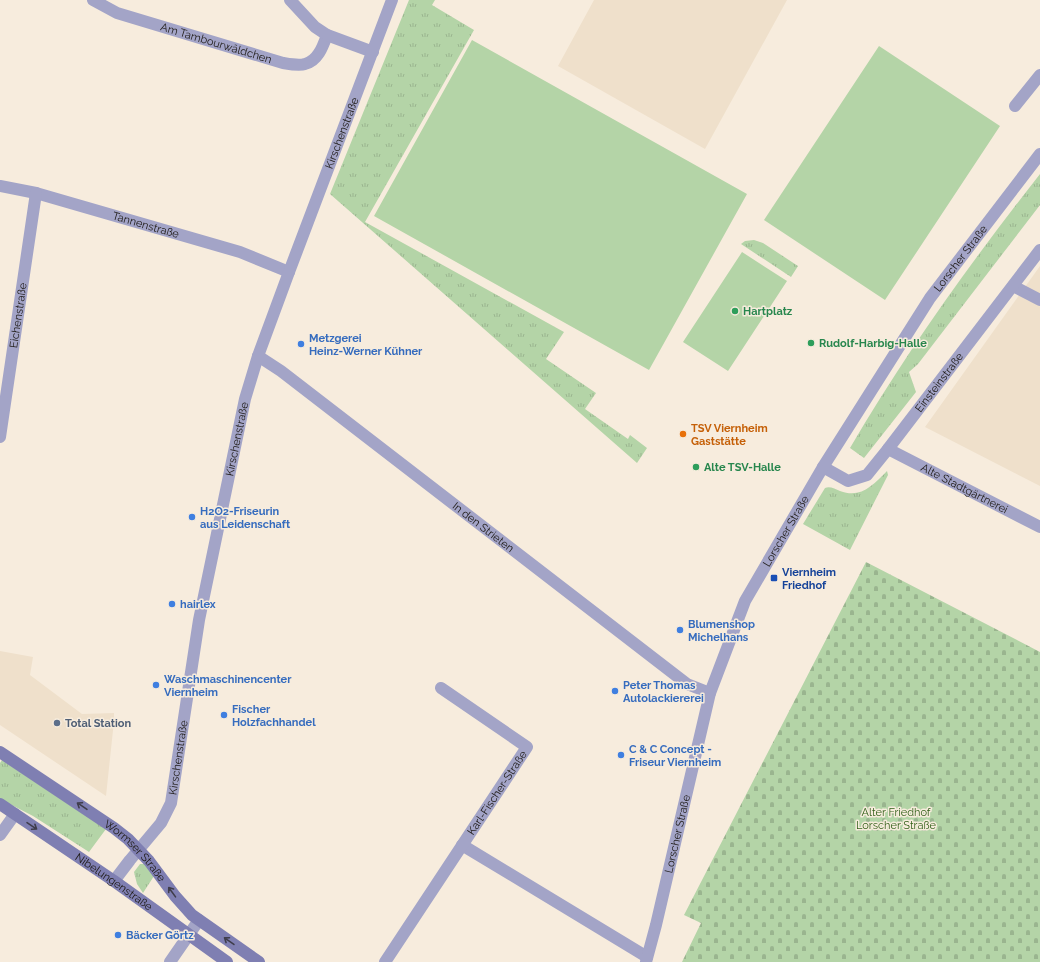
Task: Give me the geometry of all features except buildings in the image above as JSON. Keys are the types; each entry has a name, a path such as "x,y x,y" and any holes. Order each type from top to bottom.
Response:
{"street":[{"name":"Am Tambourwäldchen","path":"93,0 118,13 283,63 304,65 312,61 321,51 328,35"},
{"path":"290,0 315,27 328,35 373,52"},
{"name":"Kirschenstraße","path":"114,881 161,823 171,803 199,620 245,399 258,356 392,0"},
{"path":"1015,106 1040,75"},
{"name":"Lorscher Straße","path":"647,959 710,693 745,601 823,467 930,298 1040,154"},
{"name":"Tannenstraße","path":"0,186 36,193 240,252 289,272"},
{"name":"Eichenstraße","path":"0,437 36,193"},
{"name":"Einsteinstraße","path":"823,467 848,481 867,475 1040,250"},
{"path":"1012,286 1040,300"},
{"name":"In den Strieten","path":"258,356 281,371 687,684 710,693"},
{"name":"Alte Stadtgärtnerei","path":"888,449 1040,527"},
{"name":"Karl-Fischer-Straße","path":"385,962 527,747 441,688"},
{"name":"Wormser Straße","path":"0,752 114,828 139,850 185,908 199,920 259,962"},
{"name":"Nibelungenstraße","path":"0,804 114,881 227,962"},
{"path":"0,835 15,814"},
{"name":"Karl-Fischer-Straße","path":"462,845 647,959"},
{"path":"170,962 199,920"}],"shaded area":[{"path":"594,0 787,0 705,149 558,66"},
{"path":"1040,266 1040,486 925,427"},
{"name":"Total Station","path":"0,651 33,657 30,675 82,714 114,713 106,796 0,725"}],"green space":[{"path":"409,0 435,0 432,5 474,30 365,222 564,332 546,359 596,393 585,409 628,439 630,435 647,448 637,463 330,194"},
{"path":"472,40 747,194 649,370 374,216"},
{"path":"879,46 1000,126 885,300 764,220"},
{"path":"1040,174 1040,205 918,364 909,372 916,392 864,458 850,448 871,412 964,274"},
{"path":"754,240 763,243 798,266 791,277 741,244 745,241"},
{"name":"Hartplatz","path":"742,252 787,281 728,371 683,342"},
{"path":"887,471 888,475 850,550 803,524 825,488 827,487 847,493 860,492 872,486"},
{"name":"Alter Friedhof Lorscher Straße","path":"866,562 1040,652 1040,962 682,962 701,923 684,915"},
{"path":"2,760 106,829 89,852 33,816 0,799 0,763"},
{"path":"140,864 145,864 154,876 143,893 137,884 134,872"}],"place":[{"name":"Hartplatz","path":"735,311"},
{"name":"Rudolf-Harbig-Halle","path":"811,343"},
{"name":"Metzgerei Heinz-Werner Kühner","path":"301,344"},
{"name":"TSV Viernheim Gaststätte","path":"683,434"},
{"name":"Alte TSV-Halle","path":"696,467"},
{"name":"H2O2-Friseurin aus Leidenschaft","path":"192,517"},
{"name":"Viernheim Friedhof","path":"774,578"},
{"name":"hairlex","path":"172,604"},
{"name":"Blumenshop Michelhans","path":"680,630"},
{"name":"Waschmaschinencenter Viernheim","path":"156,685"},
{"name":"Peter Thomas Autolackiererei","path":"615,691"},
{"name":"Fischer Holzfachhandel","path":"224,715"},
{"name":"Total Station","path":"57,723"},
{"name":"C & C Concept - Friseur Viernheim","path":"621,755"},
{"name":"Bäcker Görtz","path":"118,935"}]}
